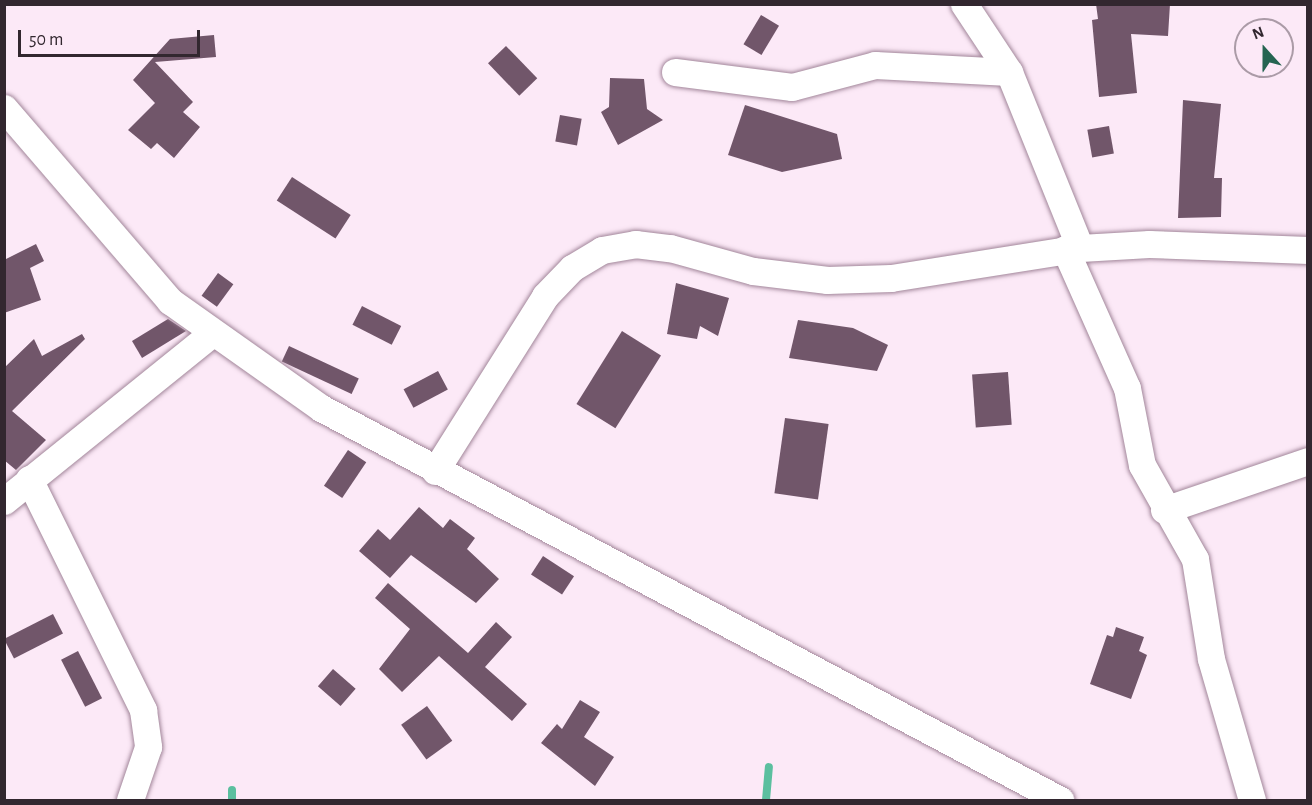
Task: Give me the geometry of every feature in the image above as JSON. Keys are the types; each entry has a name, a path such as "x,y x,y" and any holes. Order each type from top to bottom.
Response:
{"street":[{"path":"964,4 1009,72 1072,248 1127,388 1142,465 1164,510 1195,559 1211,659 1252,801"},
{"path":"675,72 792,87 875,65 1009,72"},
{"path":"4,108 132,263 211,334 321,408 435,471 1060,801"},
{"path":"435,471 545,296 572,268 602,250 635,244 670,248 753,271 827,280 891,278 1072,248 1149,243 1308,250"},
{"path":"4,501 211,334"},
{"path":"1164,510 1308,461"},
{"path":"29,479 143,710 148,747 130,801"}],"building":[{"path":"1096,4 1170,4 1168,36 1131,34 1137,93 1099,97 1092,20 1098,19"},
{"path":"761,15 779,26 761,55 743,44"},
{"path":"214,35 216,57 155,62 193,102 183,112 200,127 174,158 157,143 151,149 128,130 155,103 133,80 170,39"},
{"path":"506,46 537,78 519,96 488,63"},
{"path":"610,78 644,79 647,109 663,120 618,145 601,112 609,107"},
{"path":"1183,100 1221,104 1214,178 1222,178 1221,217 1178,218"},
{"path":"745,105 837,134 842,159 782,172 728,155"},
{"path":"560,115 582,119 577,145 555,142"},
{"path":"1109,126 1114,154 1092,157 1087,130"},
{"path":"292,177 351,215 335,239 277,200"},
{"path":"36,244 44,261 30,268 41,300 4,313 4,260"},
{"path":"218,273 233,284 217,307 202,296"},
{"path":"676,283 729,298 718,336 700,326 697,339 667,334"},
{"path":"362,306 401,326 392,345 352,325"},
{"path":"168,319 186,331 142,358 132,341"},
{"path":"798,320 853,328 888,345 877,371 789,358"},
{"path":"622,331 661,355 615,428 576,404"},
{"path":"82,334 85,339 12,411 46,440 16,470 4,460 4,368 34,339 42,356"},
{"path":"289,346 359,379 352,394 282,361"},
{"path":"438,371 448,390 413,408 404,389"},
{"path":"1008,372 1012,425 976,427 972,375"},
{"path":"785,418 829,424 818,499 774,493"},
{"path":"348,450 366,462 342,498 324,486"},
{"path":"419,507 443,528 450,519 475,538 467,549 499,579 476,603 411,555 390,578 359,551 378,529 390,540"},
{"path":"543,556 574,576 562,595 531,574"},
{"path":"388,583 468,653 496,622 512,637 485,667 527,704 512,721 439,656 402,692 379,669 410,629 375,598"},
{"path":"53,614 63,634 14,659 4,639"},
{"path":"1116,627 1144,637 1139,651 1147,655 1131,699 1090,684 1107,635 1113,637"},
{"path":"78,651 102,698 85,707 61,660"},
{"path":"333,669 356,689 341,706 318,686"},
{"path":"580,700 600,712 584,737 614,757 595,786 541,743 557,724 562,729"},
{"path":"427,706 452,741 426,760 401,725"}],"waterway":[{"path":"766,800 769,767"},
{"path":"232,790 232,800"}]}
